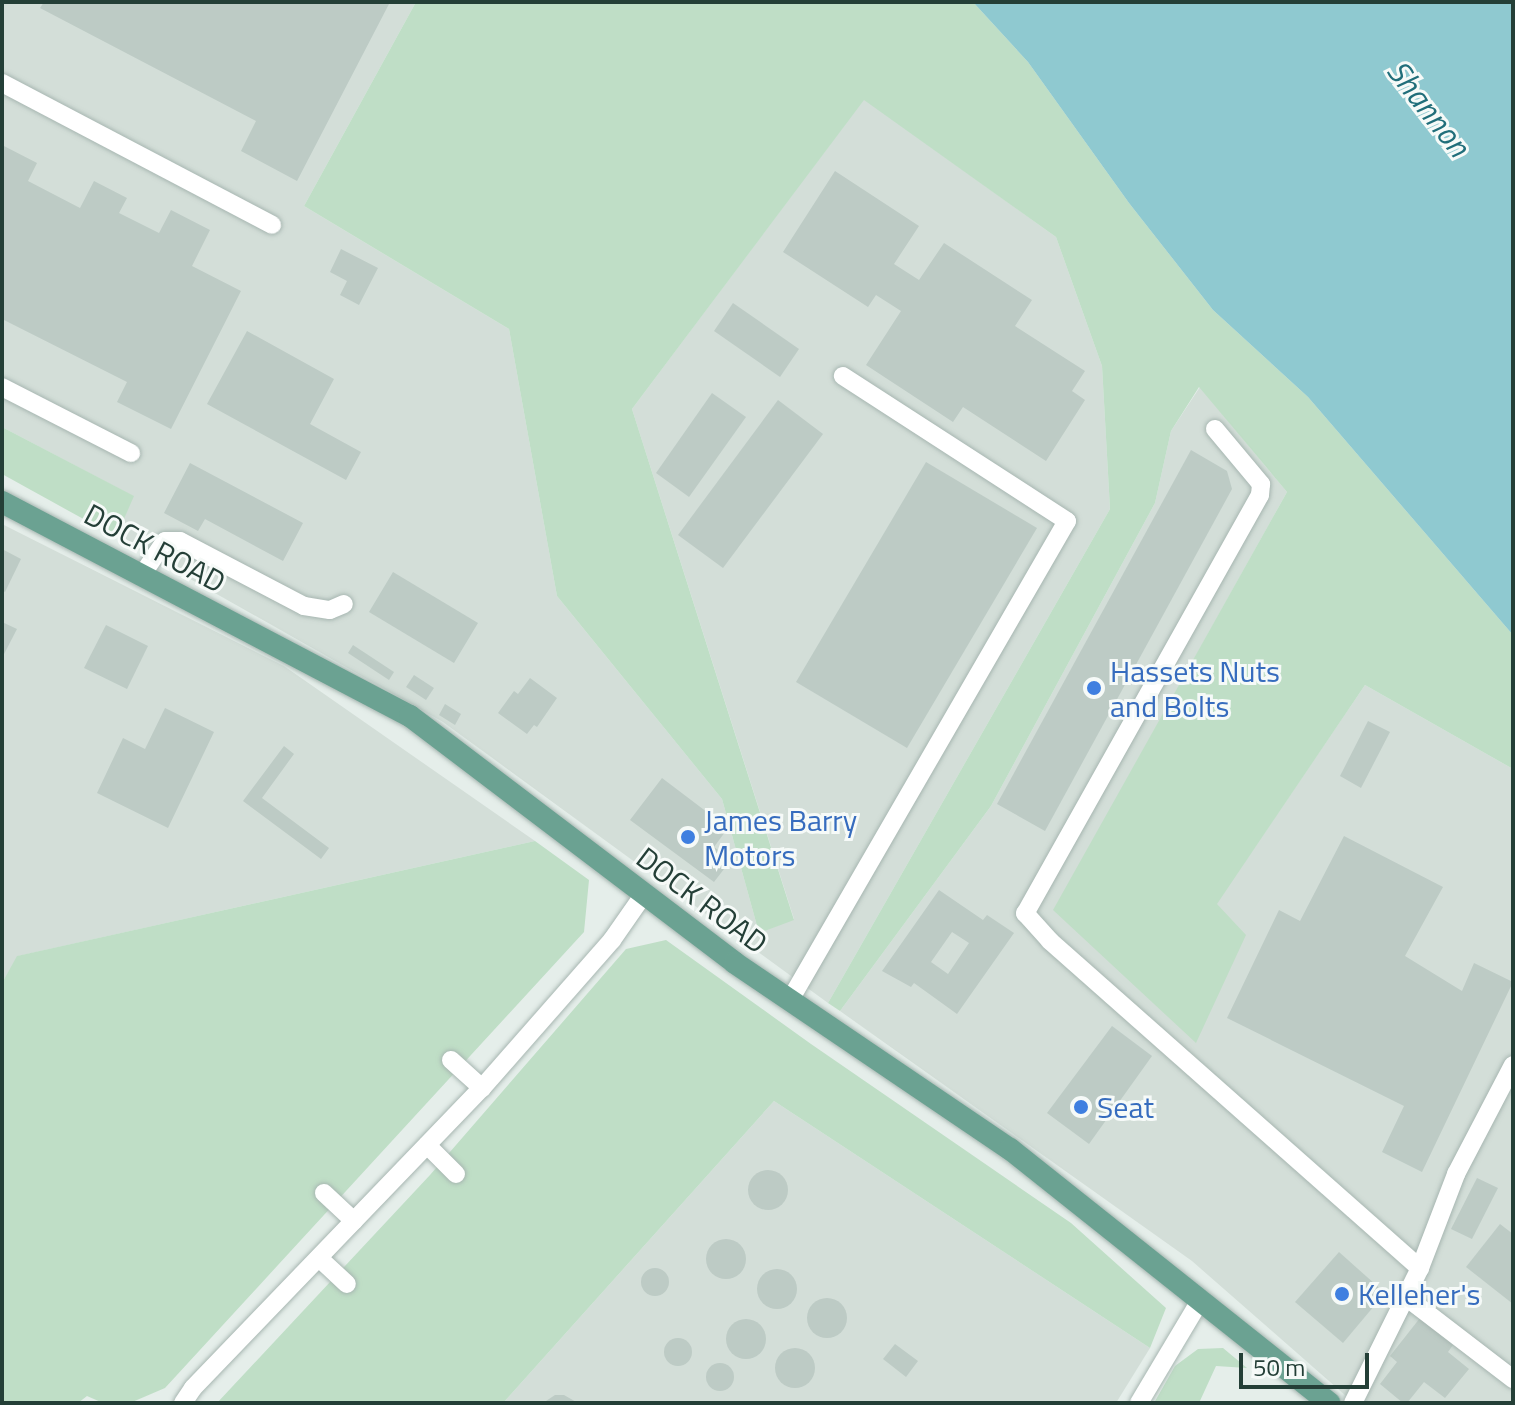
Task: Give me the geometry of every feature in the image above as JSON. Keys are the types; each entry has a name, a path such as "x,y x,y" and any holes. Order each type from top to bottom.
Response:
{"main road":[{"name":"DOCK ROAD","path":"2,502 410,716 644,894 790,1000 1010,1149 1329,1403"}],"street":[{"path":"2,83 272,225"},
{"path":"790,1000 1067,521 843,376"},
{"path":"2,387 131,453"},
{"path":"1215,429 1261,484 1260,495 1030,898 1025,913 1050,941 1420,1268"},
{"path":"142,575 165,541 180,541 304,606 330,610 344,604"},
{"path":"169,1403 188,1396 482,1088 612,940 644,894"},
{"path":"451,1060 482,1088"},
{"path":"1353,1403 1420,1268 1456,1174 1513,1065"},
{"path":"427,1145 456,1174"},
{"path":"324,1193 354,1221"},
{"path":"319,1258 347,1284"},
{"path":"1406,1297 1513,1379"},
{"path":"1139,1403 1201,1299"}],"shaded area":[{"path":"2,2 416,2 304,206 509,329 557,596 722,799 759,933 794,919 632,409 864,99 1056,237 1102,366 1110,509 828,1003 443,722 116,537 133,496 2,427"},
{"path":"1200,387 1287,492 1054,910 1216,904 1365,685 1513,769 1513,1403 1354,1403 1192,1261 840,1011 991,806 1155,503 1171,431"},
{"path":"2,524 284,666 535,841 18,956 2,983"},
{"path":"774,1101 1150,1348 1116,1403 503,1403"}],"green space":[{"path":"416,2 973,2 1028,62 1129,203 1213,310 1308,397 1513,635 1513,769 1365,685 1217,904 1246,935 1196,1043 1053,910 1287,492 1199,387 1171,431 1155,503 991,806 840,1011 828,1003 1110,509 1102,366 1056,237 864,100 632,409 794,920 759,933 722,799 557,596 509,329 304,206"},
{"path":"2,427 134,496 116,537 2,474"},
{"path":"535,841 589,880 584,932 165,1388 130,1403 103,1403 87,1396 78,1403 2,1403 2,983 17,956"},
{"path":"666,940 1071,1223 1166,1308 1150,1348 774,1101 503,1403 217,1403 430,1175 626,949"},
{"path":"1223,1348 1247,1368 1216,1366 1199,1403 1154,1403 1175,1366 1198,1349"}],"water":[{"name":"Shannon","path":"973,2 1513,2 1513,635 1308,397 1213,310 1129,203 1028,62"}],"building":[{"path":"44,2 389,4 297,181 241,151 256,121 40,8"},
{"path":"2,145 37,163 28,181 80,208 94,181 127,198 119,213 159,233 171,210 210,230 192,266 241,291 171,429 117,402 127,382 2,319"},
{"path":"835,171 919,226 894,264 919,280 944,243 1032,300 1015,326 1085,371 1072,391 1085,400 1046,461 963,407 953,422 866,365 901,311 876,295 868,307 783,252"},
{"path":"341,249 378,268 359,305 340,295 347,281 330,272"},
{"path":"733,303 799,349 780,377 714,331"},
{"path":"247,331 334,379 310,424 361,452 346,480 207,404"},
{"path":"712,393 746,417 689,497 656,473"},
{"path":"778,400 823,434 723,568 678,535"},
{"path":"1191,450 1227,471 1232,489 1045,831 997,804"},
{"path":"926,462 1037,528 907,748 796,682"},
{"path":"190,463 303,523 283,561 205,519 198,531 164,513"},
{"path":"2,549 21,559 5,592 2,590"},
{"path":"393,572 478,623 454,663 369,612"},
{"path":"2,622 17,629 2,658"},
{"path":"106,625 148,646 127,689 84,668"},
{"path":"353,645 394,672 389,680 348,653"},
{"path":"414,675 434,688 426,700 406,687"},
{"path":"530,678 557,698 537,727 534,725 527,734 498,713 514,691 518,694"},
{"path":"445,704 461,714 455,725 439,715"},
{"path":"165,708 214,732 168,828 97,793 123,738 145,749"},
{"path":"1368,721 1390,732 1361,788 1340,776"},
{"path":"284,746 294,754 262,798 329,848 321,859 243,801"},
{"name":"James Barry Motors","path":"662,778 728,828 714,847 731,860 714,882 630,820"},
{"path":"1344,836 1443,887 1405,956 1462,991 1474,963 1513,982 1422,1172 1382,1152 1404,1106 1227,1018 1279,910 1300,921"},
{"path":"939,890 983,920 987,915 1014,933 957,1014 914,983 911,987 882,971","holes":["952,932 969,943 948,974 931,962"]},
{"path":"1112,1026 1152,1056 1089,1144 1047,1113"},
{"path":"768,1170 782,1176 788,1190 782,1204 768,1210 754,1204 748,1190 754,1176"},
{"path":"1477,1178 1498,1188 1472,1239 1451,1229"},
{"path":"1500,1224 1513,1234 1513,1304 1466,1267"},
{"path":"726,1239 740,1245 746,1259 740,1273 726,1279 712,1273 706,1259 712,1245"},
{"path":"1339,1252 1385,1293 1343,1343 1295,1302"},
{"path":"655,1268 665,1272 669,1282 665,1292 655,1296 645,1292 641,1282 645,1272"},
{"path":"777,1269 791,1275 797,1289 791,1303 777,1309 763,1303 757,1289 763,1275"},
{"path":"827,1298 841,1304 847,1318 841,1332 827,1338 813,1332 807,1318 813,1304"},
{"path":"1420,1318 1453,1345 1448,1352 1469,1369 1445,1398 1424,1382 1407,1403 1403,1403 1380,1384 1397,1362 1390,1356"},
{"path":"746,1319 760,1325 766,1339 760,1353 746,1359 732,1353 726,1339 732,1325"},
{"path":"678,1338 688,1342 692,1352 688,1362 678,1366 668,1362 664,1352 668,1342"},
{"path":"895,1344 918,1361 906,1377 883,1359"},
{"path":"795,1348 809,1354 815,1368 809,1382 795,1388 781,1382 775,1368 781,1354"},
{"path":"720,1363 730,1367 734,1377 730,1387 720,1391 710,1387 706,1377 710,1367"},
{"path":"555,1395 564,1395 578,1403 543,1403"}],"place":[{"name":"Hassets Nuts and Bolts","path":"1094,688"},
{"name":"James Barry Motors","path":"688,837"},
{"name":"Seat","path":"1081,1107"},
{"name":"Kelleher's","path":"1342,1294"}]}
